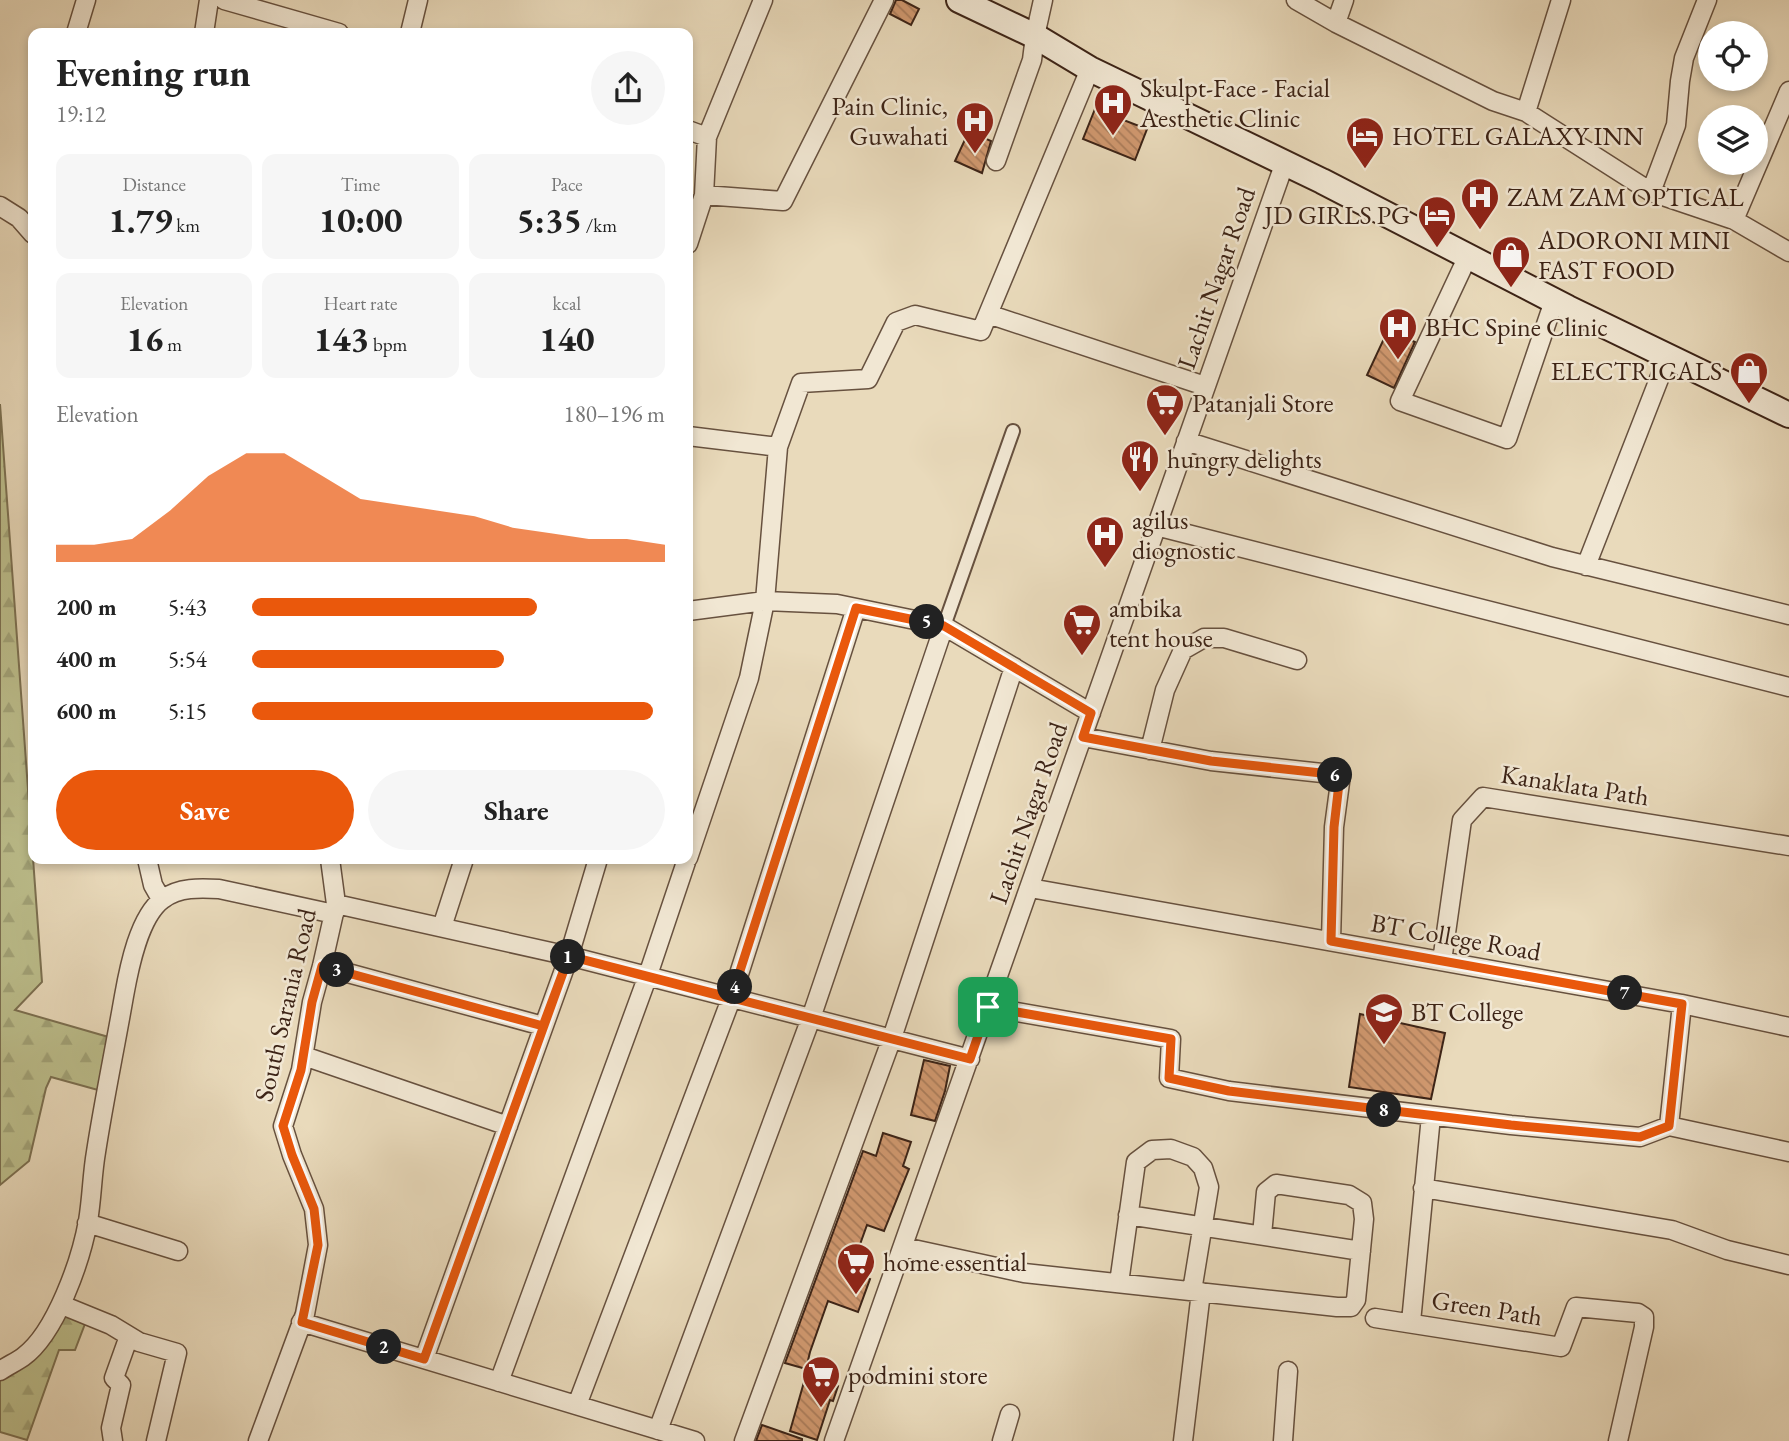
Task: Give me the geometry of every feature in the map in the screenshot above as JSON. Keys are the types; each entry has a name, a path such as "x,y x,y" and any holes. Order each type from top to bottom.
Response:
{"main road":[{"path":"959,0 1035,36 1090,69 1284,162 1555,301 1789,415"}],"street":[{"path":"78,28 86,0"},
{"path":"205,28 209,0"},
{"path":"225,0 322,28"},
{"path":"411,28 418,0"},
{"path":"693,229 704,195 707,137 763,0"},
{"path":"704,195 783,201 884,0"},
{"path":"996,161 1032,60 1044,0"},
{"path":"1296,0 1493,102 1526,112 1651,192 1734,220 1789,252"},
{"path":"1336,23 1343,0"},
{"path":"1526,112 1561,0"},
{"path":"1651,192 1676,125 1684,58 1707,0"},
{"path":"693,841 749,678 765,601 778,447 802,383 868,379 896,322 915,315 981,331 1090,69"},
{"path":"1734,220 1789,91"},
{"path":"693,132 707,137"},
{"name":"Lachit Nagar Road","path":"834,1441 1284,162"},
{"path":"0,206 19,218 28,228"},
{"path":"1468,256 1401,401 1507,439 1555,301"},
{"path":"988,314 1205,386"},
{"path":"1586,566 1668,356"},
{"path":"658,1430 811,1018 1013,432"},
{"path":"693,437 778,447"},
{"path":"1186,441 1539,553 1789,615"},
{"path":"1156,526 1789,687"},
{"path":"693,610 765,601 837,604 944,626 1091,713"},
{"path":"577,1405 731,999 856,608"},
{"path":"1150,750 1165,690 1183,650 1204,638 1224,638 1297,660"},
{"path":"744,1441 892,1038 1014,667"},
{"path":"1083,737 1211,761 1340,775 1334,827 1331,941"},
{"name":"Kanaklata Path","path":"1442,961 1462,820 1483,797 1789,846"},
{"path":"148,864 153,886 161,899"},
{"name":"South Sarania Road","path":"258,1441 302,1322 318,1245 314,1209 283,1126 304,1056 312,1002 335,909 330,864"},
{"path":"442,927 462,864"},
{"path":"424,1359 569,956 597,864"},
{"path":"499,1382 647,978 685,864"},
{"name":"BT College Road","path":"1030,888 1682,1004 1789,1027"},
{"path":"0,1371 24,1356 43,1335 62,1305 88,1223 96,1154 127,979 138,940 150,915 161,899 179,890 219,889 442,927 569,956 970,1059"},
{"path":"322,966 543,1026"},
{"path":"1669,1126 1682,1004"},
{"path":"988,1007 1171,1039 1169,1078 1229,1091 1431,1116 1640,1137 1669,1126 1789,1152"},
{"path":"304,1056 508,1126"},
{"path":"1411,1322 1431,1116"},
{"path":"1119,1283 1136,1162 1152,1150 1171,1149 1192,1157 1203,1168 1209,1187 1183,1441"},
{"path":"904,1247 1024,1273 1351,1307 1356,1300 1364,1219 1362,1203 1349,1195 1276,1184 1266,1192 1262,1235"},
{"path":"1423,1188 1672,1230 1727,1250 1789,1265"},
{"path":"1128,1215 1361,1251"},
{"path":"88,1223 178,1251"},
{"path":"62,1305 111,1325 139,1342 177,1353 156,1441"},
{"name":"Green Path","path":"1374,1318 1561,1347 1576,1307 1638,1313 1644,1317 1644,1326 1618,1441"},
{"path":"302,1322 695,1441"},
{"path":"114,1441 111,1428 121,1385 114,1378 129,1336"},
{"path":"1283,1441 1288,1370"},
{"path":"1002,1441 1010,1414"}],"green space":[{"path":"0,404 28,789 28,864 33,864 42,982 15,1010 112,1038 98,1090 51,1077 29,1161 0,1185"},
{"path":"70,1306 88,1316 75,1350 59,1350 27,1440 0,1432 0,1378 42,1350 57,1331"}],"building":[{"path":"896,0 902,0 919,9 911,25 890,14"},
{"path":"1095,109 1147,129 1135,160 1083,139"},
{"path":"969,131 991,141 982,173 955,161"},
{"path":"1388,330 1415,342 1394,388 1367,375"},
{"path":"1360,1014 1445,1033 1431,1099 1349,1087"},
{"path":"924,1060 950,1066 935,1121 911,1115"},
{"path":"883,1133 911,1142 903,1166 909,1169 884,1231 867,1225 850,1272 870,1279 858,1312 828,1301 806,1369 785,1363 863,1151 876,1156"},
{"path":"806,1375 838,1386 833,1401 830,1400 817,1440 790,1431"},
{"path":"762,1425 802,1439 802,1441 756,1441"}],"place":[{"name":"Skulpt-Face - Facial Aesthetic Clinic","path":"1113,137"},
{"name":"Pain Clinic, Guwahati","path":"975,155"},
{"name":"HOTEL GALAXY INN","path":"1365,170"},
{"name":"ZAM ZAM OPTICAL","path":"1480,231"},
{"name":"JD GIRLS PG","path":"1437,249"},
{"name":"ADORONI MINI FAST FOOD","path":"1511,289"},
{"name":"BHC Spine Clinic","path":"1398,361"},
{"name":"ELECTRICALS","path":"1749,405"},
{"name":"Patanjali Store","path":"1165,437"},
{"name":"hungry delights","path":"1140,493"},
{"name":"agilus diognostic","path":"1105,569"},
{"name":"ambika tent house","path":"1082,657"},
{"name":"BT College","path":"1384,1046"},
{"name":"home essential","path":"856,1296"},
{"name":"podmini store","path":"821,1409"}],"route":[{"path":"988,1007 970,1059 647,978 569,956 424,1359 302,1322 318,1245 314,1209 283,1126 301,1070 312,1002 322,966 543,1026 569,956 731,999 856,608 944,626 1091,713 1083,737 1211,761 1340,775 1334,827 1331,941 1682,1004 1669,1126 1640,1137 1511,1125 1229,1091 1169,1078 1171,1039 988,1007"}]}
